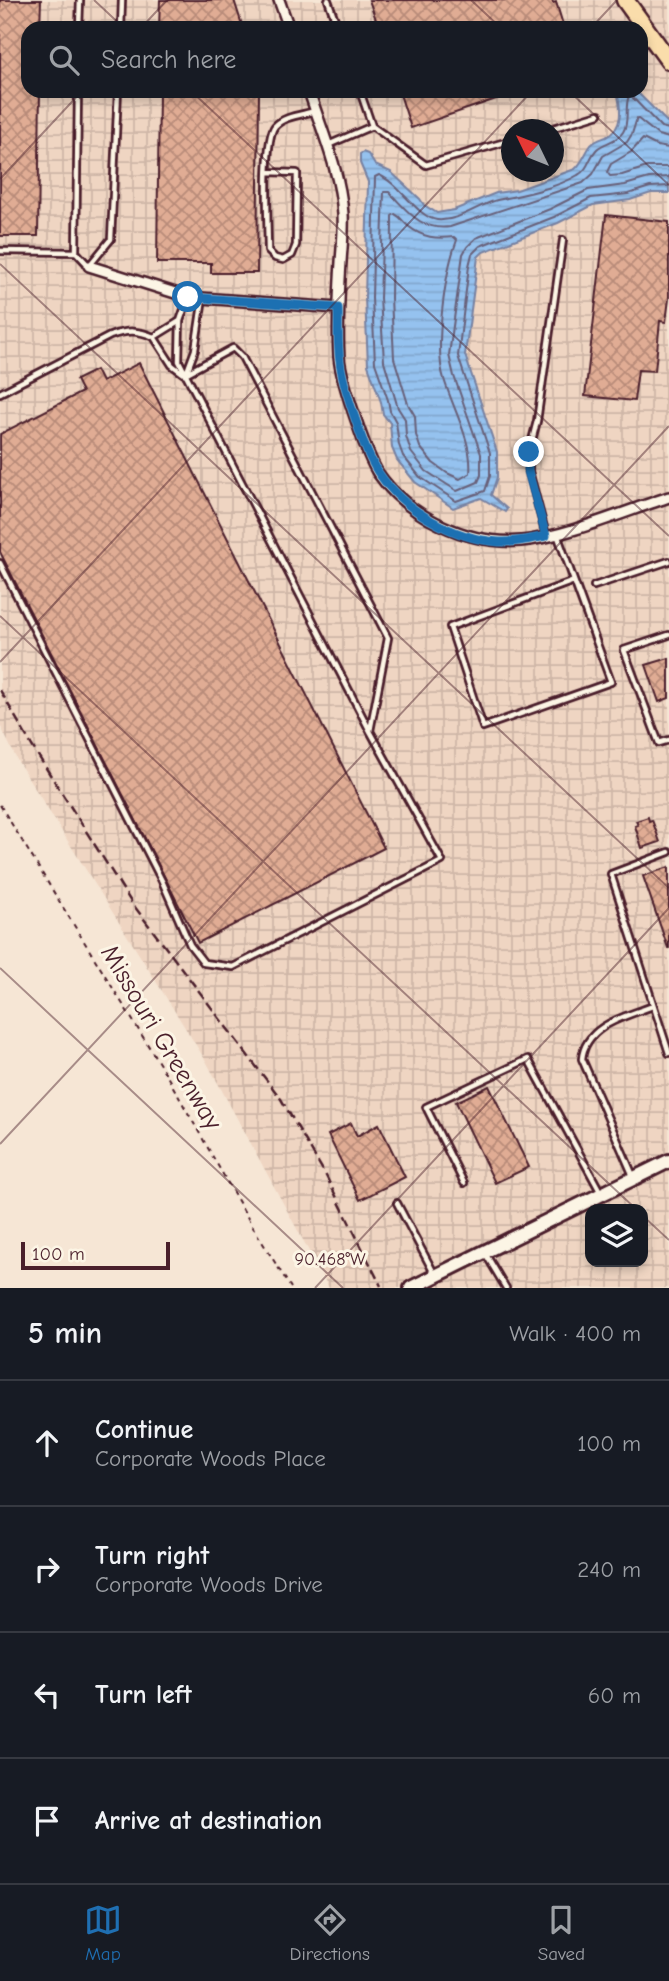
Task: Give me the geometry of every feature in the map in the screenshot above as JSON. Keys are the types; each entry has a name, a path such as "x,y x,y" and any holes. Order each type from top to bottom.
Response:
{"highway":[{"path":"625,0 640,21"},
{"path":"648,32 669,61"}],"street":[{"path":"279,0 286,21"},
{"path":"311,98 340,192 344,216 338,308 339,360 345,388 364,444 380,475 402,500 428,518 462,534 498,542 523,541 546,536 669,498"},
{"path":"89,266 188,297 338,308"},
{"path":"411,1288 669,1161"}],"lane":[{"path":"79,21 80,0"},
{"path":"121,21 122,0"},
{"path":"328,0 336,21"},
{"path":"78,98 76,252 89,266 111,239 118,98"},
{"path":"362,98 372,126 426,165 501,143"},
{"path":"268,172 297,173 296,245 292,255 283,260 275,258 268,251 268,172 268,144 273,128 284,119 316,111"},
{"path":"564,125 599,114"},
{"path":"327,146 372,126"},
{"path":"546,536 528,471 529,452 537,421 563,240"},
{"path":"0,251 76,252"},
{"path":"0,563 162,881 190,945 204,962 233,967 442,860 370,732 178,361 180,321 188,297"},
{"path":"185,374 195,351 204,298"},
{"path":"154,337 180,321"},
{"path":"0,393 110,336 125,331 141,331 154,337 172,365 185,374"},
{"path":"185,374 233,348 242,357 388,638 370,732"},
{"path":"557,533 611,682 482,727 450,627 574,581"},
{"path":"594,586 669,561"},
{"path":"669,635 624,650 659,743 669,740"},
{"path":"669,852 611,874 669,1053"},
{"path":"634,1178 582,1059 586,1044 601,1028 653,1006"},
{"path":"464,1183 426,1107 528,1059 602,1194"},
{"path":"397,1203 436,1276"},
{"path":"485,1252 506,1288"}],"path":[{"name":"Missouri Greenway","path":"0,805 167,1076 254,1229 291,1288"}],"shaded area":[{"path":"0,0 669,0 669,1288 329,1288 206,1061 17,760 0,725"}],"water":[{"path":"618,98 643,98 669,124 669,193 651,193 630,200 593,205 558,223 483,252 478,257 465,355 497,452 497,477 491,495 507,509 505,512 481,498 453,508 415,482 397,460 392,448 390,423 383,414 368,365 365,298 368,182 360,163 360,154 368,154 375,165 391,172 424,205 437,213 539,182 564,182 564,173 575,169 591,145 612,133 620,117"}],"building":[{"path":"0,0 41,0 40,21 21,21 21,98 40,98 38,236 0,236"},
{"path":"160,0 234,0 241,21 159,21"},
{"path":"369,0 552,0 553,3 556,2 562,21 376,21"},
{"path":"159,98 259,98 257,273 211,273 211,263 157,263"},
{"path":"401,98 499,98 411,128"},
{"path":"606,215 669,222 669,299 666,322 660,321 655,371 638,370 634,401 585,396"},
{"path":"139,363 384,848 198,943 0,552 0,434 82,392 76,380 96,370 102,382"},
{"path":"669,658 669,698 659,702 646,665"},
{"path":"648,817 649,821 652,820 660,842 642,848 635,826 638,825 636,821"},
{"path":"669,867 669,948 668,948 643,876"},
{"path":"489,1086 529,1167 495,1183 456,1102"},
{"path":"351,1123 357,1136 379,1124 405,1177 360,1200 328,1135"}],"railway":[{"path":"0,690 32,746 131,902 281,1099 325,1174 381,1286"}],"route":[{"path":"188,297 338,308 339,360 345,388 370,459 402,500 428,518 462,534 498,542 523,541 546,536 528,471 529,452"}]}
